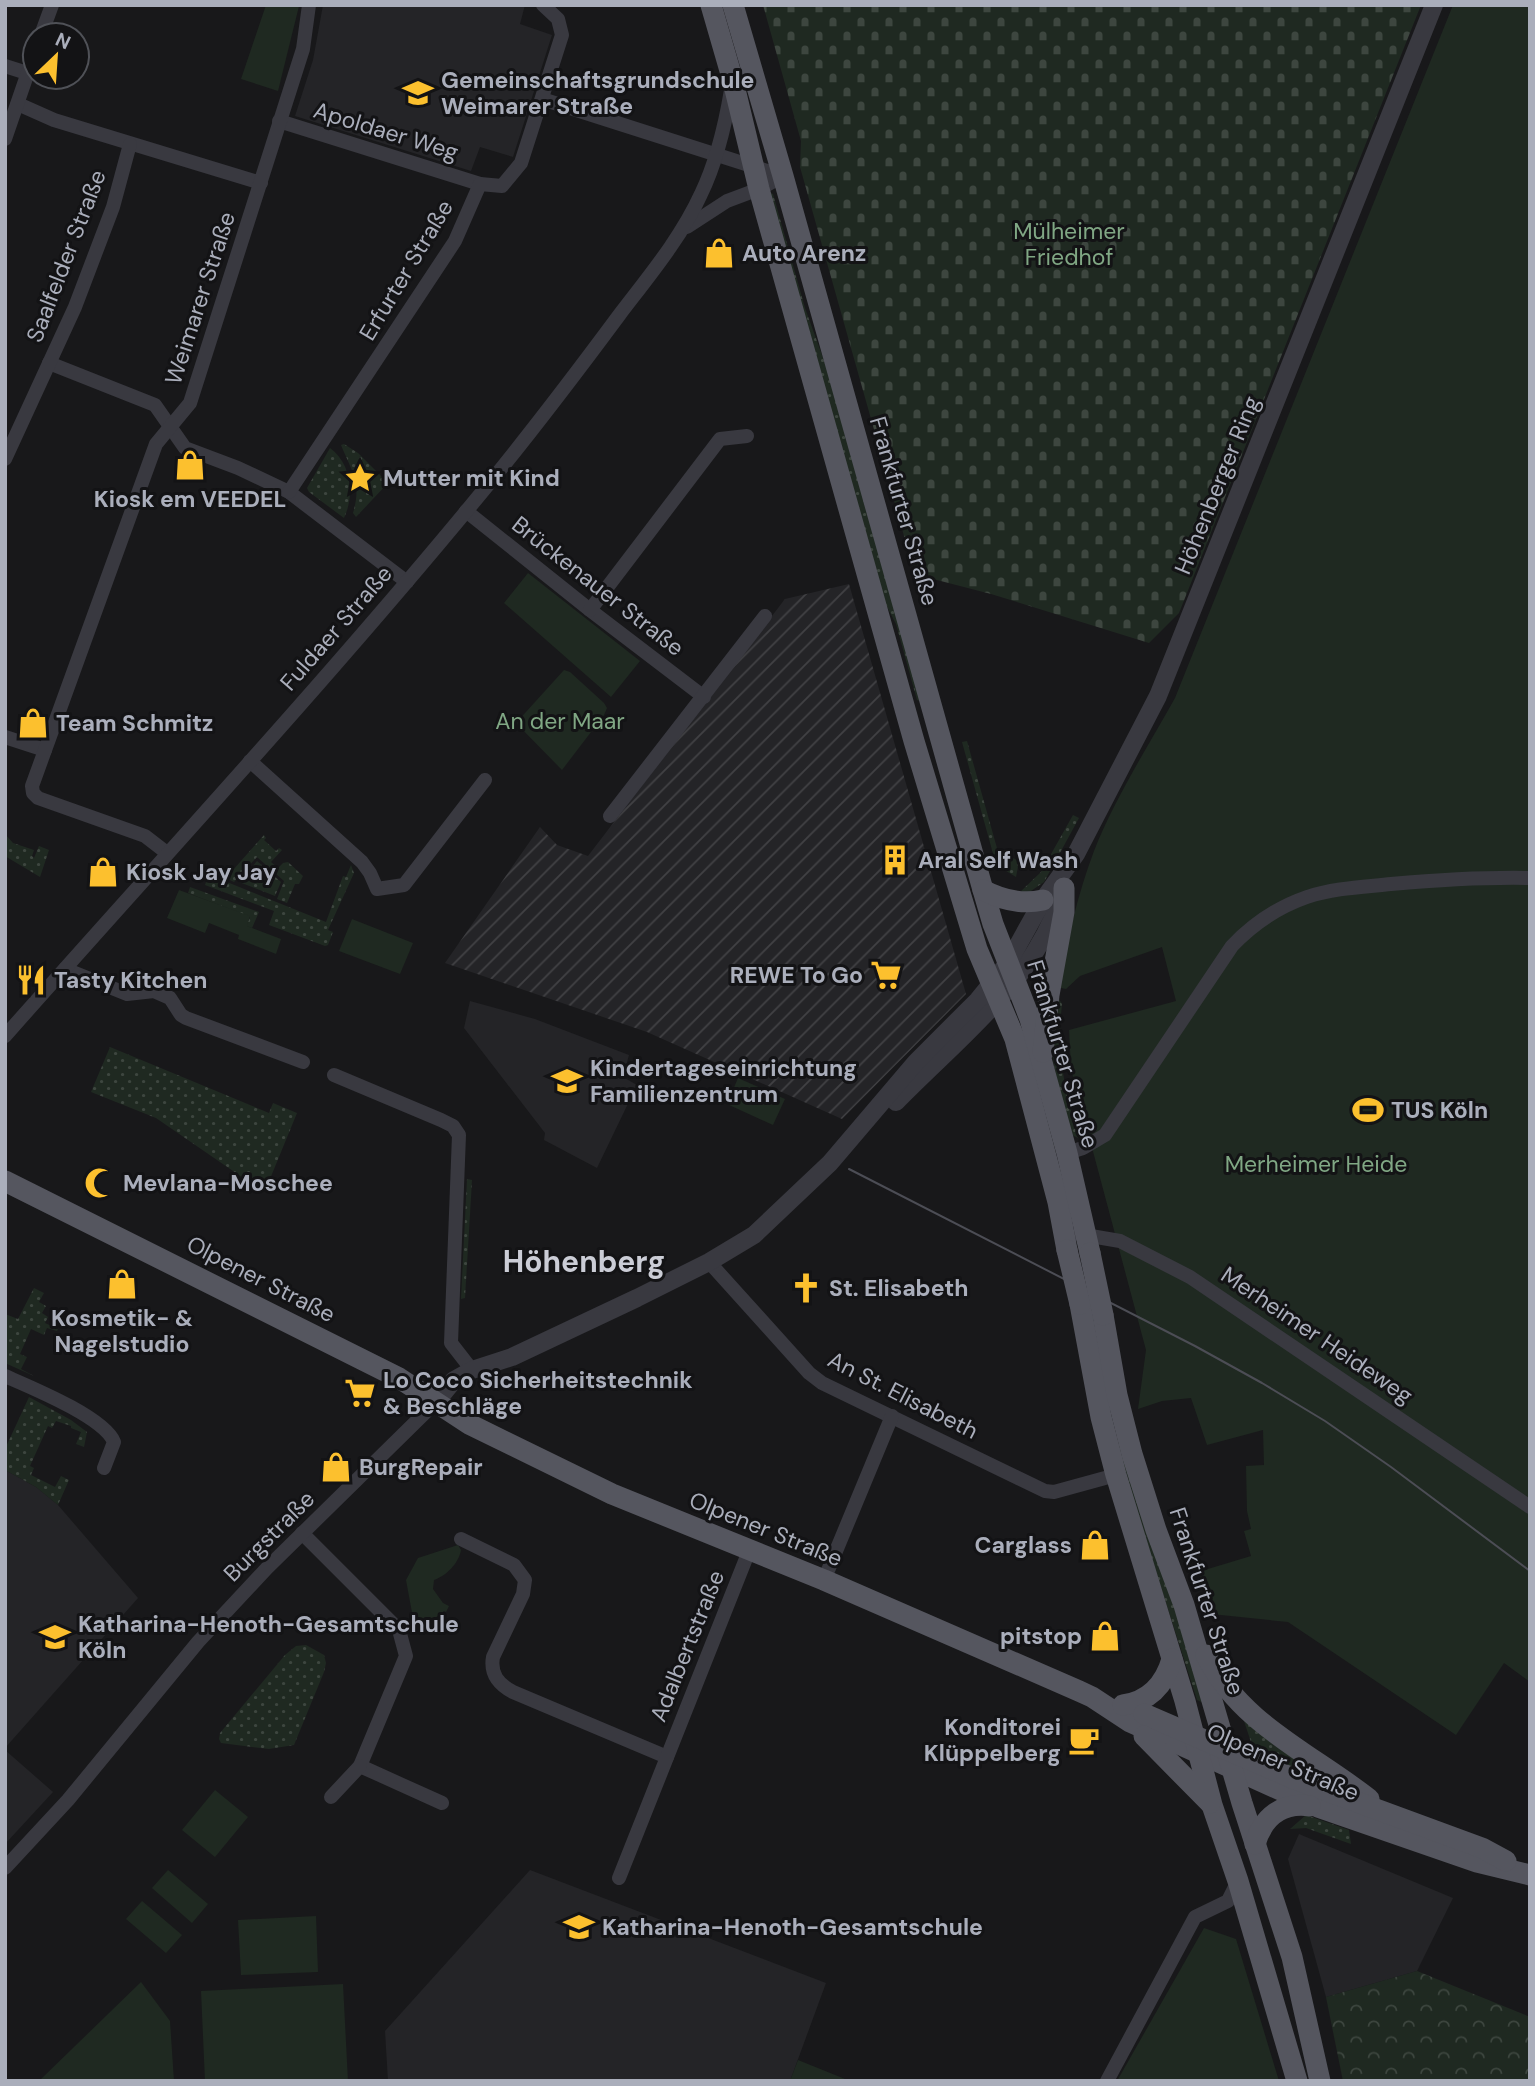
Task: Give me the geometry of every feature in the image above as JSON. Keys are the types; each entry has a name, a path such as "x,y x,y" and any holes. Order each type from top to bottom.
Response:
{"main road":[{"name":"Frankfurter Straße","path":"711,5 733,81 759,189 914,741 976,949 1020,1058 1066,1240 1101,1417 1116,1475 1172,1659 1212,1805 1238,1881 1297,2081"},
{"name":"Frankfurter Straße","path":"733,5 983,890 1027,1010 1067,1153 1103,1315 1123,1421 1152,1517 1184,1605 1255,1844 1292,1957 1320,2081"},
{"path":"914,741 940,736"},
{"path":"1041,1061 1049,995 1065,912 1064,888"},
{"path":"983,890 1014,902 1043,900"},
{"name":"Olpener Straße","path":"5,1181 399,1378 478,1429 601,1489 824,1580 1092,1697 1196,1745 1234,1771 1318,1807 1477,1862 1530,1875"},
{"path":"1184,1605 1209,1661 1233,1695 1293,1747 1387,1813"},
{"path":"1172,1659 1164,1681 1127,1714 1212,1805"},
{"name":"Olpener Straße","path":"1196,1745 1228,1750 1297,1780 1482,1848 1530,1875"},
{"path":"1255,1844 1268,1818 1278,1811 1297,1805 1318,1807"}],"street":[{"name":"Weimarer Straße","path":"167,853 145,836 36,796 32,786 156,444 190,403 303,49 309,5"},
{"name":"Erfurter Straße","path":"289,492 455,241 480,184 502,186 521,163 562,35 558,19 544,5"},
{"name":"Höhenberger Ring","path":"1011,972 1043,900 1076,854 1138,737 1174,661 1434,5"},
{"name":"Fuldaer Straße","path":"5,1036 407,582 581,366 681,232 702,194 725,127 733,81"},
{"path":"5,139 22,91"},
{"path":"542,99 783,176"},
{"path":"18,104 54,120 261,183"},
{"name":"Apoldaer Weg","path":"279,121 480,184"},
{"name":"Saalfelder Straße","path":"5,460 75,307 113,207 130,144"},
{"name":"Fuldaer Straße","path":"681,232 721,204 783,176"},
{"path":"49,363 155,405 185,448 238,468 289,492 407,582"},
{"path":"590,610 720,439 747,436"},
{"name":"Brückenauer Straße","path":"466,511 704,696"},
{"path":"610,816 765,616"},
{"path":"5,737 45,750"},
{"path":"250,761 362,862 377,889 404,885 485,780"},
{"path":"436,1402 454,1380 472,1370 512,1357 709,1262 754,1235 830,1163 852,1148 1041,942 1076,854"},
{"path":"1067,1153 1083,1148 1105,1135 1232,946 1246,931 1280,908 1307,897 1340,889 1441,880 1530,878"},
{"path":"65,969 127,994 154,991 170,998 186,1018 303,1062"},
{"path":"334,1075 441,1120 453,1126 458,1135 451,1343 472,1370"},
{"name":"Merheimer Heideweg","path":"1066,1240 1088,1244 1120,1241 1190,1277 1530,1507"},
{"name":"An St. Elisabeth","path":"709,1262 809,1373 822,1383 1045,1491 1054,1492 1116,1475"},
{"path":"5,1376 67,1405 108,1432 114,1442 104,1468"},
{"name":"Burgstraße","path":"5,1868 68,1800 198,1642 302,1533 426,1415 436,1402"},
{"path":"824,1580 892,1416"},
{"path":"302,1533 399,1630 406,1656 360,1766 331,1797"},
{"name":"Adalbertstraße","path":"461,1539 514,1565 525,1580 523,1594 493,1657 491,1667 496,1679 506,1688 667,1757"},
{"name":"Adalbertstraße","path":"619,1878 749,1551"},
{"path":"360,1766 442,1803"},
{"path":"1107,2081 1195,1917 1228,1901 1238,1881"}],"shaded area":[{"name":"Gemeinschaftsgrundschule Weimarer Straße","path":"323,5 525,5 520,24 552,35 513,157 480,147 471,171 295,116 313,60"},
{"path":"849,584 966,994 842,1119 647,1032 445,963 540,827 557,845 588,856 785,599"},
{"name":"Kindertageseinrichtung Familienzentrum","path":"470,1001 535,1019 629,1055 623,1077 637,1085 597,1168 544,1140 545,1133 464,1028"},
{"name":"Katharina-Henoth-Gesamtschule Köln","path":"5,1470 36,1487 58,1505 138,1598 5,1748"},
{"path":"5,1750 53,1792 5,1844"},
{"path":"1299,1834 1453,1898 1417,1971 1326,1997 1288,1859"},
{"name":"Katharina-Henoth-Gesamtschule","path":"530,1870 826,1983 790,2081 388,2081 385,2031"}],"green space":[{"path":"266,5 299,6 278,91 241,79"},
{"name":"Mülheimer Friedhof","path":"763,5 1421,5 1179,613 1149,643 991,594 933,579 917,582 800,167 801,141"},
{"name":"Merheimer Heide","path":"1453,5 1530,5 1530,1682 1504,1663 1456,1735 1288,1622 1211,1614 1198,1572 1251,1556 1244,1531 1251,1529 1247,1511 1246,1466 1264,1465 1263,1430 1207,1445 1191,1398 1162,1401 1138,1409 1146,1350 1071,1069 1069,1030 1176,1001 1162,947 1080,976 1066,989 1056,987 1088,868 1102,831 1121,792 1175,698"},
{"path":"770,193 773,194 805,308 831,380 920,701 917,700 896,624 883,599"},
{"path":"344,444 358,453 388,483 356,517 353,513 356,485 341,445"},
{"path":"330,448 343,462 349,480 349,499 344,518 307,488"},
{"path":"528,573 640,661 611,697 504,603"},
{"name":"An der Maar","path":"564,670 570,672 607,708 562,770 516,723"},
{"path":"967,741 1000,859 1011,857 1019,861 1016,877 1003,869 994,857 962,742"},
{"path":"1073,815 1079,818 1044,882 1028,893 1018,894 1041,872"},
{"path":"5,834 13,843 34,850 34,858 39,846 49,850 40,877 5,856"},
{"path":"264,835 264,840 276,851 279,848 282,850 271,862 278,868 288,862 303,876 299,884 295,884 287,903 277,899 284,881 257,857 234,882 226,878"},
{"path":"257,861 281,882 275,896 239,882"},
{"path":"351,865 354,873 328,930 333,932 328,945 325,946 269,925 274,911 205,885 207,879 202,874 326,922 343,876 346,877"},
{"path":"190,887 259,912 252,928 246,926 250,917 188,893"},
{"path":"179,890 250,916 247,926 281,939 276,954 238,939 239,935 209,923 205,933 167,918"},
{"path":"352,919 413,943 400,974 339,951"},
{"path":"1059,999 1062,1004 1060,1040 1063,1072 1078,1138 1070,1134 1053,1061 1052,1040"},
{"path":"110,1047 269,1113 273,1103 297,1113 265,1191 156,1118 91,1092"},
{"path":"738,1078 785,1099 773,1125 727,1104"},
{"path":"467,1179 472,1180 465,1298 461,1299"},
{"path":"34,1288 44,1293 39,1302 46,1306 42,1313 48,1317 45,1323 58,1329 47,1328 44,1335 31,1329 20,1354 27,1357 21,1369 34,1376 5,1363 5,1314 18,1319"},
{"path":"1093,1302 1176,1607 1206,1704 1197,1700 1123,1468"},
{"path":"29,1397 87,1432 84,1447 76,1444 81,1432 56,1421 52,1428 48,1426 30,1466 34,1468 31,1475 55,1487 61,1476 69,1480 58,1505 36,1487 5,1470 5,1449"},
{"path":"458,1545 461,1550 455,1564 434,1580 433,1589 443,1603 449,1606 446,1612 426,1625 413,1618 406,1580 418,1558"},
{"path":"306,1645 324,1655 326,1663 294,1745 269,1749 221,1743 220,1733 285,1655 296,1646"},
{"path":"1242,1715 1341,1788 1254,1751"},
{"path":"215,1790 248,1817 215,1857 182,1830"},
{"path":"1306,1815 1349,1830 1351,1844 1306,1828 1290,1829"},
{"path":"168,1870 208,1904 192,1923 152,1888"},
{"path":"142,1901 182,1935 166,1953 126,1919"},
{"path":"316,1916 318,1972 241,1975 238,1920"},
{"path":"1204,1928 1236,1939 1279,2081 1117,2081"},
{"path":"1417,1971 1530,2017 1530,2081 1343,2081 1326,1997"},
{"path":"141,1982 170,2021 174,2081 39,2081"},
{"path":"343,1984 348,2081 205,2081 201,1991"},
{"path":"798,2060 850,2081 790,2081"}],"tram line":[{"path":"849,1169 1262,1383 1325,1421 1391,1467 1530,1571"}],"place":[{"name":"Gemeinschaftsgrundschule Weimarer Straße","path":"418,93"},
{"name":"Auto Arenz","path":"719,253"},
{"name":"Kiosk em VEEDEL","path":"190,465"},
{"name":"Mutter mit Kind","path":"360,478"},
{"name":"Team Schmitz","path":"33,723"},
{"name":"Aral Self Wash","path":"895,860"},
{"name":"Kiosk Jay Jay","path":"103,872"},
{"name":"REWE To Go","path":"886,975"},
{"name":"Tasty Kitchen","path":"31,980"},
{"name":"Kindertageseinrichtung Familienzentrum","path":"567,1081"},
{"name":"TUS Köln","path":"1368,1110"},
{"name":"Mevlana-Moschee","path":"100,1183"},
{"name":"Kosmetik- & Nagelstudio","path":"122,1284"},
{"name":"St. Elisabeth","path":"806,1288"},
{"name":"Lo Coco Sicherheitstechnik & Beschläge","path":"360,1393"},
{"name":"BurgRepair","path":"336,1467"},
{"name":"Carglass","path":"1095,1545"},
{"name":"pitstop","path":"1105,1636"},
{"name":"Katharina-Henoth-Gesamtschule Köln","path":"55,1637"},
{"name":"Konditorei Klüppelberg","path":"1084,1740"},
{"name":"Katharina-Henoth-Gesamtschule","path":"579,1927"}],"district":[{"name":"Höhenberg","path":"584,1261"}]}
